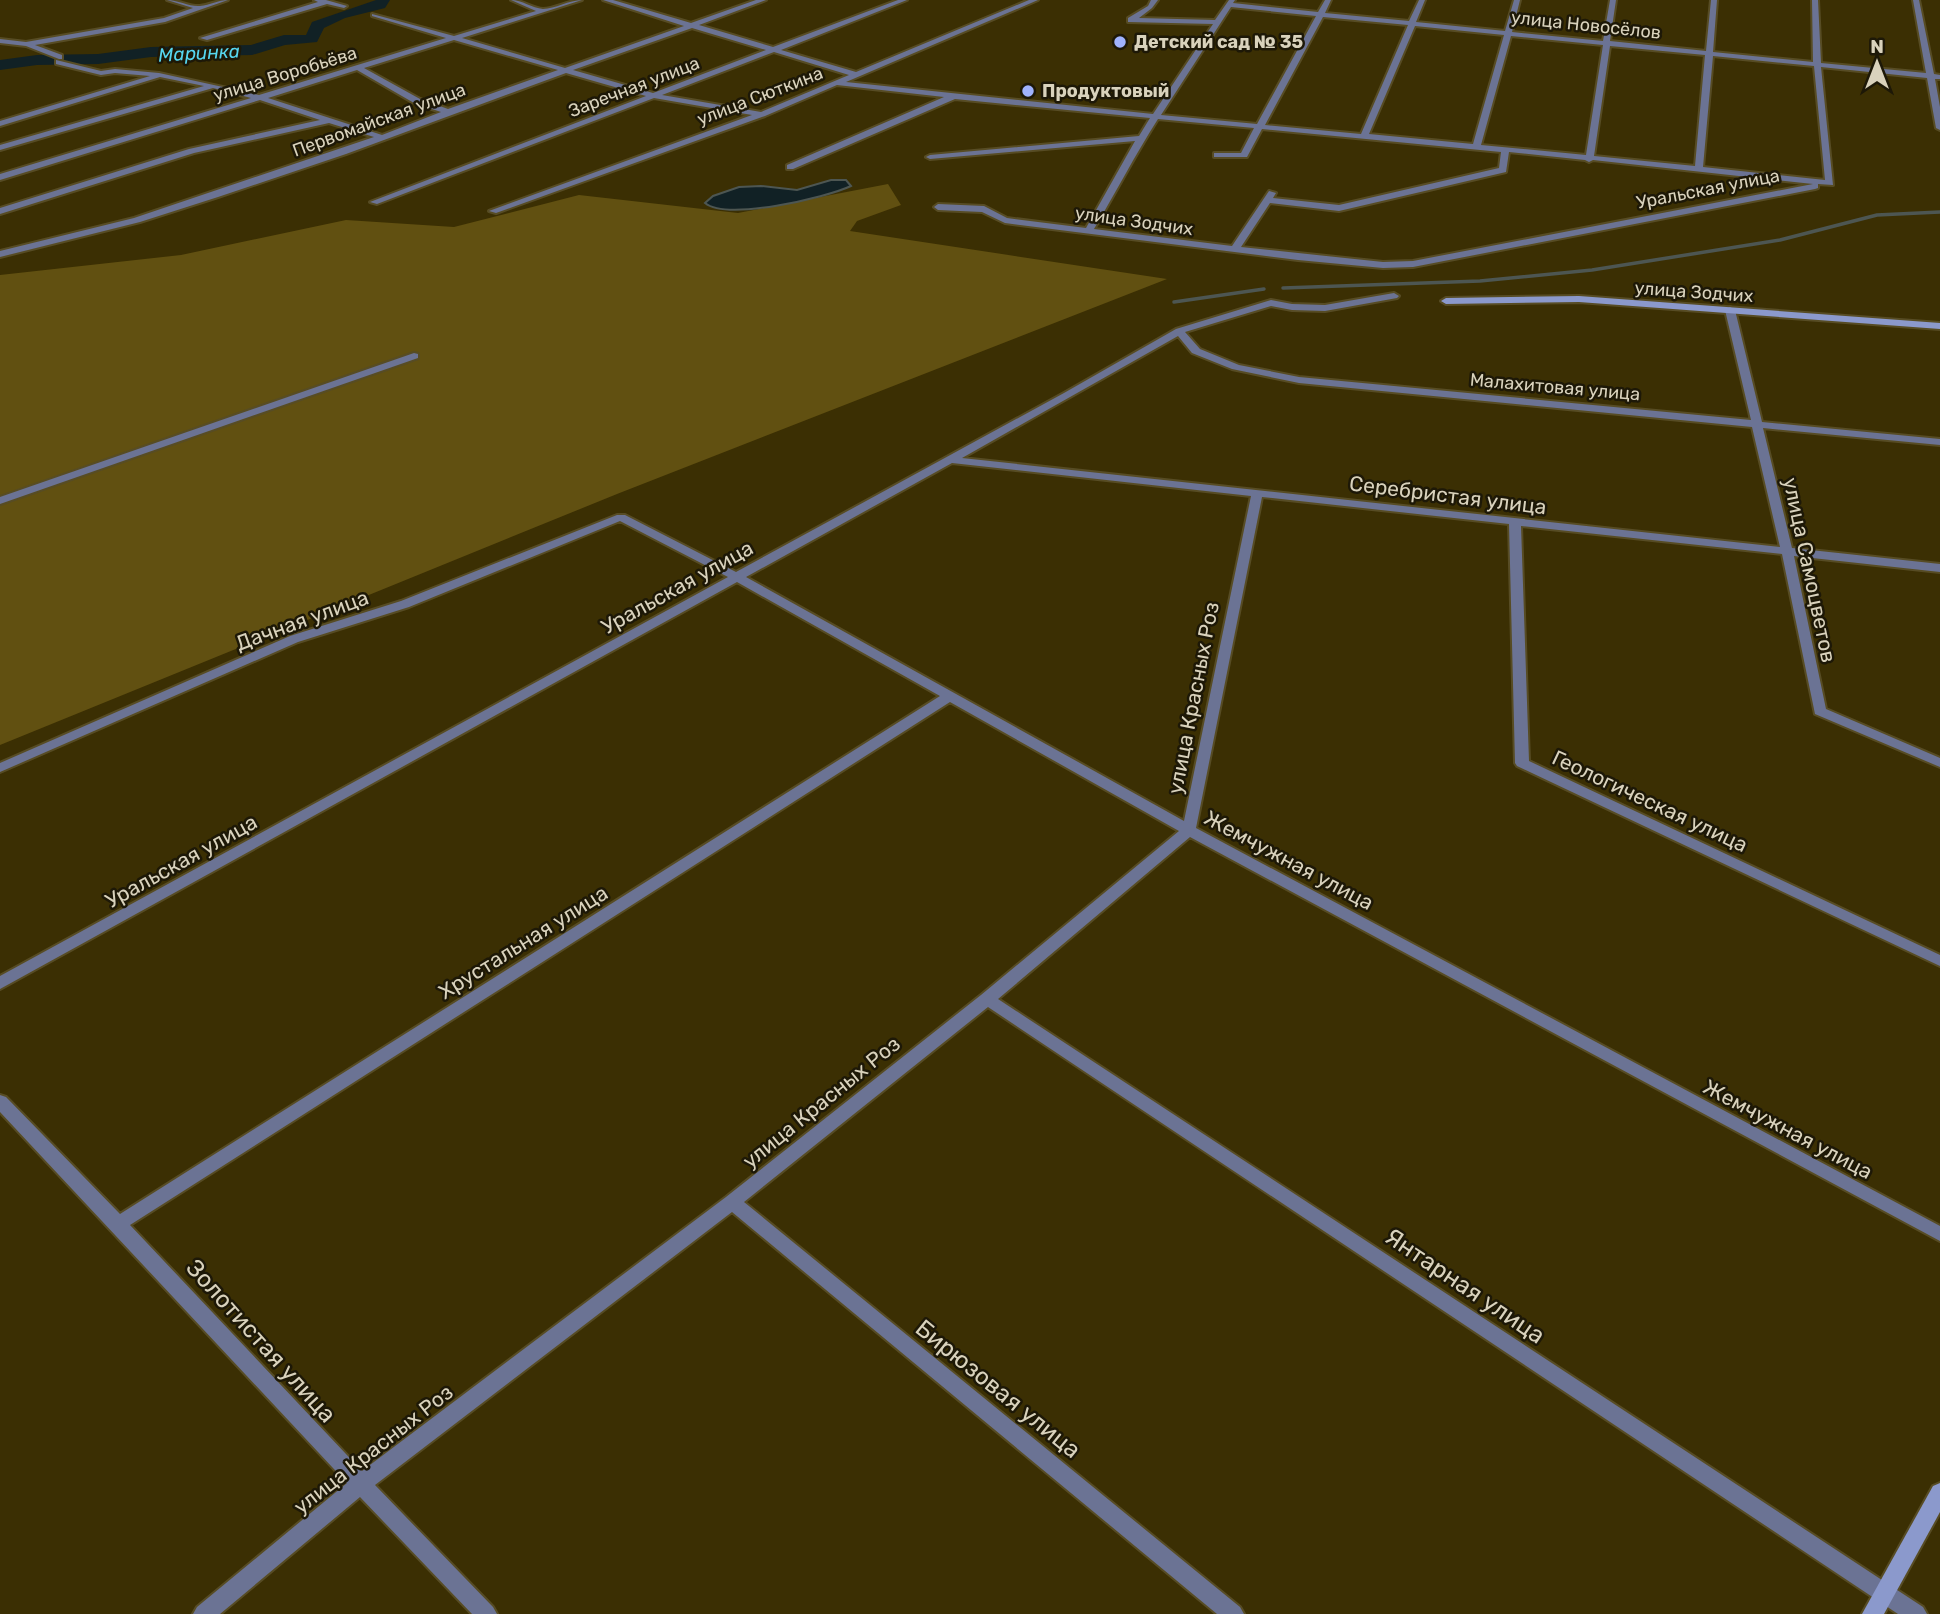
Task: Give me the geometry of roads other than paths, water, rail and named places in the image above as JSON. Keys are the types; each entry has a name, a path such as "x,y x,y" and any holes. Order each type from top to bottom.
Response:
{"street":[{"path":"170,0 200,8"},
{"path":"0,41 26,44 164,20 225,0"},
{"path":"514,0 543,11"},
{"name":"улица Воробьёва","path":"0,177 579,0"},
{"path":"606,0 855,74"},
{"name":"Первомайская улица","path":"0,254 150,216 343,152 763,0"},
{"name":"Заречная улица","path":"374,201 904,0"},
{"name":"улица Сюткина","path":"493,211 762,114 1035,0"},
{"path":"1154,0 1150,7 1131,20 1218,22"},
{"path":"1217,155 1244,155 1328,0"},
{"path":"1364,137 1422,0"},
{"path":"1476,148 1517,0"},
{"path":"1589,160 1613,0"},
{"path":"1699,168 1714,0"},
{"path":"837,83 953,97 1589,160 1699,168 1830,183 1817,64 1815,0"},
{"path":"1916,0 1928,76 1940,128"},
{"path":"204,38 320,1 344,6"},
{"path":"1089,230 1140,138 1230,3"},
{"name":"улица Новосёлов","path":"1230,3 1940,77"},
{"path":"374,15 654,96 762,114"},
{"path":"26,44 101,73 115,71 159,75 214,86 261,97 326,121 381,137"},
{"path":"358,68 417,101 448,112"},
{"path":"0,124 115,91 159,75"},
{"path":"0,148 214,86"},
{"path":"790,167 953,97"},
{"path":"0,211 192,151 326,121"},
{"path":"930,157 1140,138"},
{"path":"1234,250 1272,192 1305,195 1304,204 1339,208 1503,170 1505,150"},
{"name":"Уральская улица","path":"1413,264 1830,183"},
{"name":"улица Зодчих","path":"938,207 984,209 1005,220 1234,250 1384,265 1413,264"},
{"name":"Уральская улица","path":"0,983 951,460 1179,331 1270,303 1325,308 1394,296"},
{"name":"улица Зодчих","path":"1446,301 1578,299 1940,326"},
{"name":"улица Самоцветов","path":"1730,310 1787,552 1820,711 1940,763"},
{"name":"Малахитовая улица","path":"1179,331 1196,351 1236,367 1299,380 1940,442"},
{"path":"0,501 414,356"},
{"name":"Серебристая улица","path":"951,460 1940,568"},
{"name":"улица Красных Роз","path":"204,1614 360,1485 732,1202 987,999 1189,830 1257,492"},
{"name":"Жемчужная улица","path":"621,517 736,577 1189,830 1940,1234"},
{"name":"Дачная улица","path":"0,768 295,639 405,604 621,517"},
{"name":"Геологическая улица","path":"1515,523 1522,763 1940,961"},
{"name":"Хрустальная улица","path":"120,1223 948,697"},
{"name":"Янтарная улица","path":"987,999 1916,1614"},
{"name":"Золотистая улица","path":"0,1101 120,1223 360,1485 486,1614"},
{"name":"Бирюзовая улица","path":"732,1202 1233,1614"},
{"path":"1873,1614 1940,1492"}],"waterway":[{"name":"Маринка","path":"0,65 37,60 98,59 151,52 252,50 284,40 312,39 317,25 340,15 380,5 383,0"},
{"path":"1283,288 1480,281 1592,270 1780,240 1877,215 1940,212"},
{"path":"1174,302 1264,289"}],"place":[{"name":"Детский сад № 35","path":"1120,42"},
{"name":"Продуктовый","path":"1028,91"}]}
